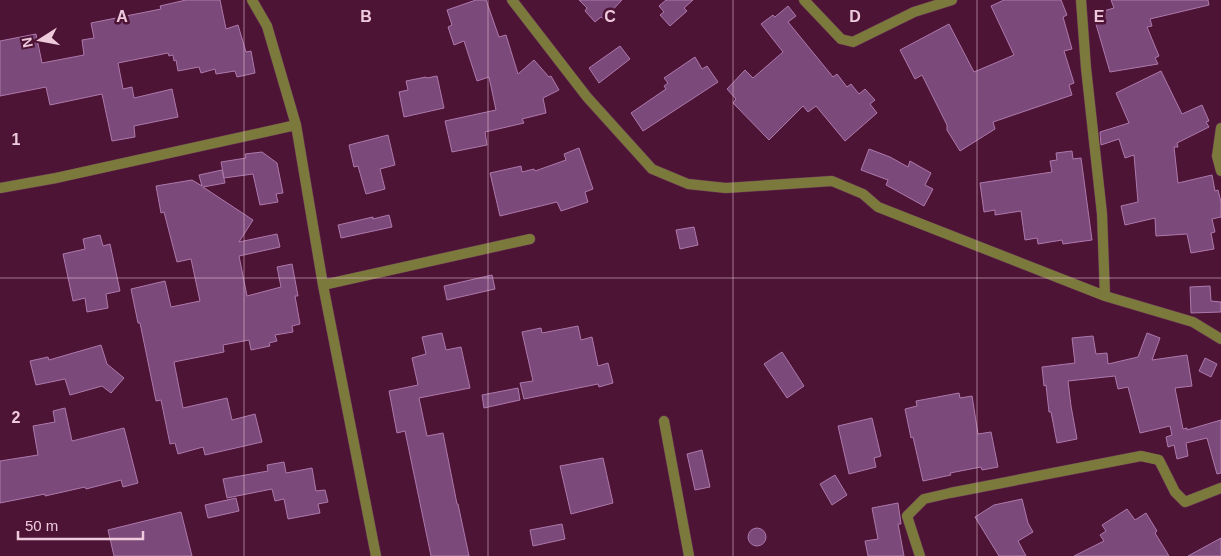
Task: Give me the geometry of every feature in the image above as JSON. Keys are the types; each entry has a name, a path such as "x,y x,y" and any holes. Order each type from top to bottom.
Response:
{"street":[{"path":"252,0 268,26 296,125 322,285 376,556"},
{"path":"512,0 588,97 652,169 688,184 726,188 832,181 863,194 878,207 1105,296 1193,322 1221,339"},
{"path":"804,0 841,40 853,42 914,12 952,0"},
{"path":"1081,0 1086,68 1102,214 1105,296"},
{"path":"0,188 56,178 296,125"},
{"path":"1221,128 1217,156 1221,171"},
{"path":"322,285 530,239"},
{"path":"664,421 689,556"},
{"path":"920,556 907,516 924,500 950,493 1141,456 1159,460 1175,492 1185,502 1221,488"}],"building":[{"path":"186,0 220,0 226,29 238,25 246,52 251,51 255,73 237,77 235,71 216,74 215,69 201,73 199,67 178,71 176,60 174,61 173,55 169,56 168,53 118,63 123,89 132,87 134,98 172,89 178,117 134,126 135,137 112,141 102,94 50,105 46,87 0,96 0,41 36,34 42,63 84,55 82,40 94,38 91,23 161,9 160,6"},
{"path":"476,0 486,0 499,37 506,35 518,74 534,60 549,77 551,76 559,90 543,98 546,113 522,119 524,123 485,132 487,145 452,152 445,121 496,110 489,77 477,81 464,41 454,45 448,27 452,25 447,10"},
{"path":"579,0 622,0 604,19 601,17 595,22 585,11 587,8"},
{"path":"666,0 693,0 684,8 687,11 670,26 660,15 664,12 659,6"},
{"path":"1004,0 1061,0 1067,15 1063,17 1072,49 1064,51 1074,83 1069,85 1072,95 993,122 995,129 960,151 947,130 947,125 922,75 915,79 900,50 949,24 974,72 1014,55 991,6"},
{"path":"1111,0 1208,0 1209,5 1150,19 1152,26 1147,27 1159,56 1155,58 1158,64 1110,72 1093,14 1114,8"},
{"path":"788,6 796,16 788,22 833,77 837,74 847,87 851,84 859,94 865,89 875,100 870,104 877,113 845,141 816,106 808,112 803,106 769,140 733,103 736,99 727,89 745,70 753,78 783,52 761,24 773,15 775,17"},
{"path":"620,46 630,59 599,83 589,68"},
{"path":"695,57 702,69 707,66 718,82 643,131 631,113 666,89 664,86 668,83 664,78"},
{"path":"1161,71 1182,114 1202,105 1209,121 1206,122 1209,127 1177,143 1178,147 1174,147 1178,183 1212,175 1215,191 1218,190 1221,202 1221,217 1212,219 1215,232 1211,233 1214,249 1191,253 1187,234 1156,236 1155,218 1125,225 1121,206 1138,202 1134,155 1125,158 1119,139 1101,145 1100,132 1129,123 1116,93"},
{"path":"437,76 444,108 404,117 399,92 408,90 406,81"},
{"path":"388,135 395,165 380,169 385,189 366,194 358,166 354,167 349,145"},
{"path":"579,148 593,189 585,192 588,202 561,211 557,202 500,216 490,173 521,166 522,172 534,169 535,171 566,160 564,154"},
{"path":"869,149 890,157 908,167 910,161 931,173 925,185 933,189 924,206 886,185 888,180 861,170"},
{"path":"1072,151 1073,159 1081,158 1092,240 1063,244 1062,240 1038,244 1037,238 1025,240 1021,211 995,215 995,210 984,212 980,183 1052,172 1050,161 1057,160 1056,153"},
{"path":"262,152 277,163 283,193 276,194 278,202 260,205 253,174 224,178 221,162 246,158 245,154"},
{"path":"222,170 225,183 203,187 253,220 239,242 277,234 280,247 239,256 247,296 281,287 277,267 292,264 298,296 295,296 300,324 292,326 293,332 275,335 277,341 269,343 270,346 251,350 249,340 223,345 224,352 174,362 183,408 227,398 232,420 255,414 262,442 205,455 203,447 178,454 175,443 170,444 161,400 156,401 131,289 165,281 171,307 200,301 191,259 177,262 164,212 161,213 156,186 192,180 202,186 199,175"},
{"path":"389,215 392,227 341,238 338,225"},
{"path":"694,227 698,245 680,249 676,230"},
{"path":"100,235 103,246 110,244 120,291 106,294 108,308 87,312 85,298 73,301 63,254 85,249 83,239"},
{"path":"492,275 495,289 447,300 444,286"},
{"path":"1210,286 1211,301 1221,302 1221,312 1191,313 1190,287"},
{"path":"578,326 581,340 592,337 598,366 608,363 613,383 599,387 598,384 524,399 520,383 533,381 522,332 541,328 542,333"},
{"path":"442,333 446,350 461,347 470,388 419,398 427,436 443,433 469,556 431,556 405,431 397,433 389,391 418,385 412,358 426,354 422,337"},
{"path":"1147,333 1160,338 1152,360 1187,355 1192,386 1175,388 1183,429 1187,428 1187,430 1221,420 1221,473 1217,474 1207,438 1186,443 1188,456 1177,459 1174,445 1168,447 1166,437 1172,435 1170,426 1140,433 1128,387 1118,389 1115,376 1068,381 1077,439 1057,443 1051,412 1049,412 1042,367 1075,363 1072,338 1093,336 1096,354 1107,353 1108,364 1138,357"},
{"path":"101,345 107,364 124,378 111,393 102,386 70,395 65,379 36,385 30,361 48,357 49,360"},
{"path":"782,352 804,386 787,398 764,364"},
{"path":"1205,358 1217,364 1211,377 1199,371"},
{"path":"518,388 520,400 484,408 482,395"},
{"path":"959,393 960,398 972,396 978,434 991,432 998,467 982,470 981,467 923,481 905,409 917,406 916,401"},
{"path":"65,408 72,441 124,428 138,483 123,487 121,480 86,489 85,487 0,503 0,461 38,455 33,426 55,422 53,411"},
{"path":"872,418 881,456 874,458 876,467 849,474 838,426"},
{"path":"702,450 710,487 695,490 687,454"},
{"path":"603,458 613,503 571,514 560,466"},
{"path":"284,462 286,473 312,468 316,491 325,490 328,502 318,504 320,513 288,519 284,499 275,501 272,489 227,498 223,479 268,471 267,465"},
{"path":"835,475 847,495 832,505 820,484"},
{"path":"236,498 239,511 208,518 205,505"},
{"path":"1022,499 1028,523 1033,532 1018,541 1026,556 999,556 975,517 994,505"},
{"path":"898,503 901,524 898,524 904,556 868,556 865,541 878,539 872,508"},
{"path":"1127,509 1135,520 1146,513 1169,556 1074,556 1104,541 1100,535 1106,531 1102,525"},
{"path":"181,512 192,556 114,556 108,530"},
{"path":"562,524 565,539 533,546 530,530"},
{"path":"757,528 763,531 766,537 763,543 757,546 751,543 748,537 751,531"},
{"path":"1221,538 1221,556 1188,556"}]}
